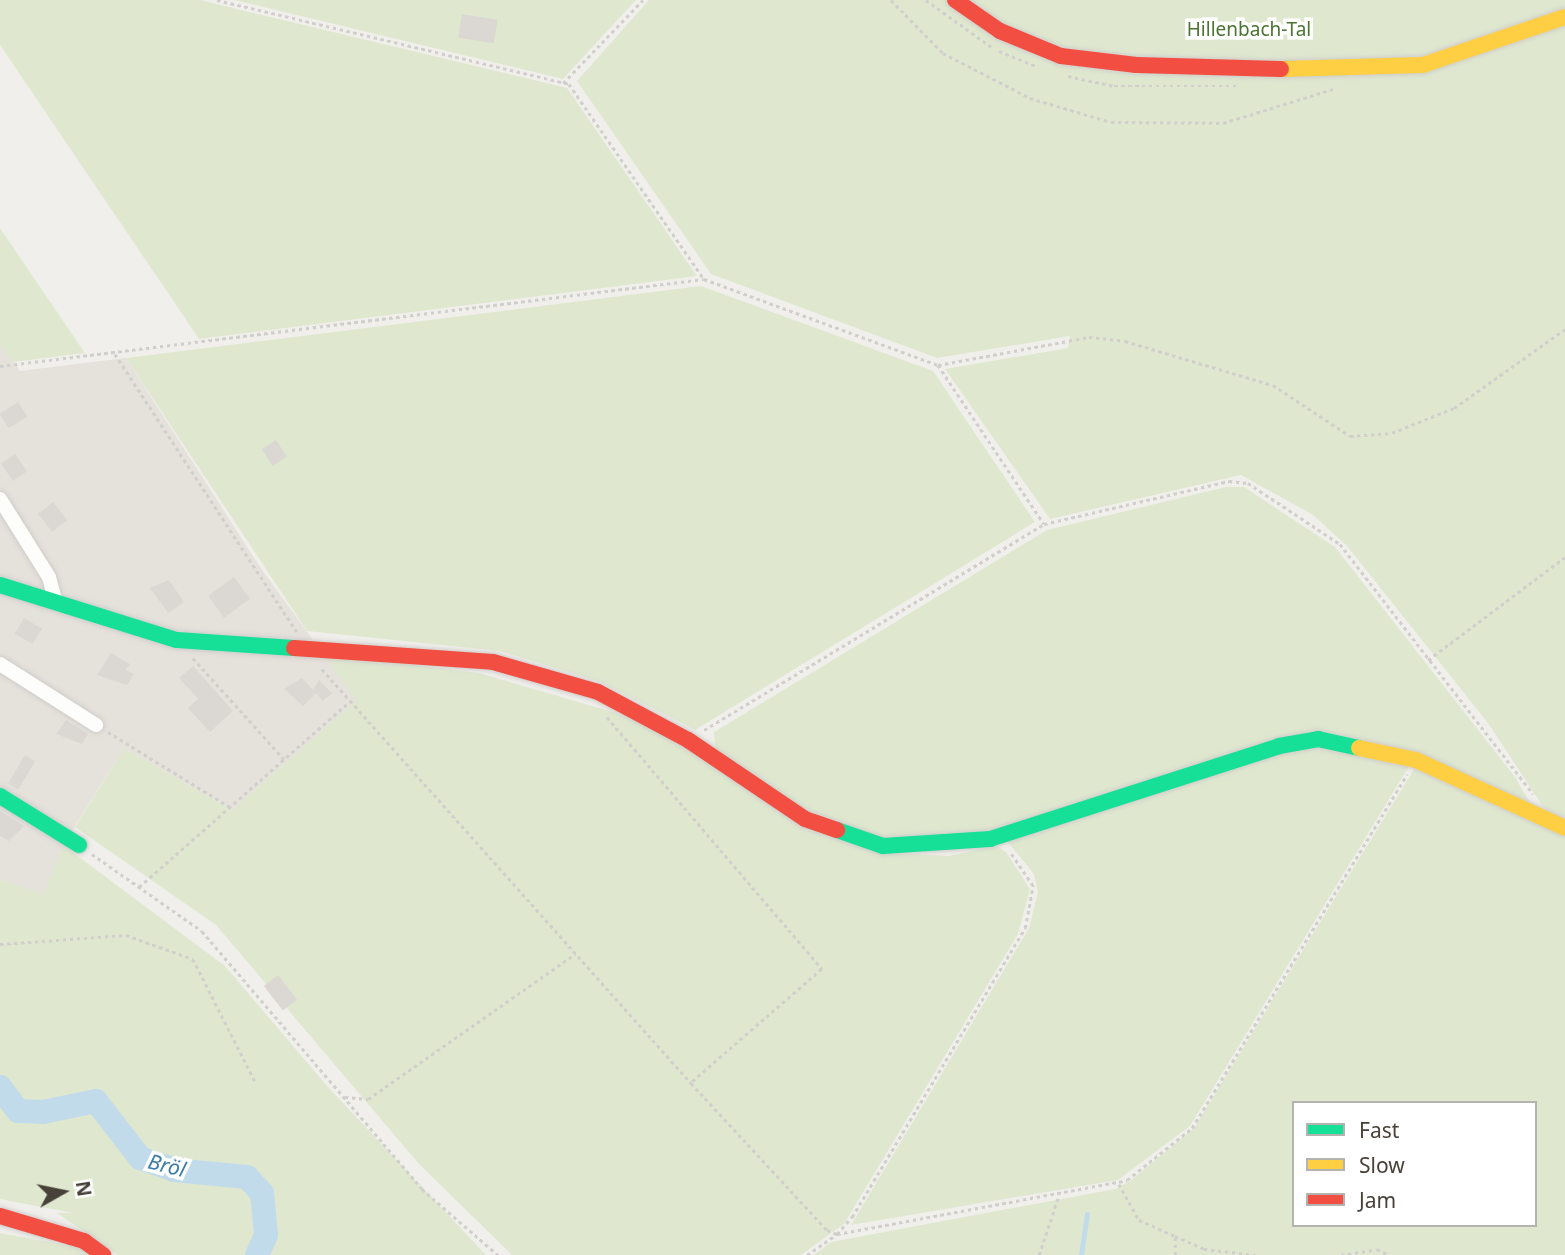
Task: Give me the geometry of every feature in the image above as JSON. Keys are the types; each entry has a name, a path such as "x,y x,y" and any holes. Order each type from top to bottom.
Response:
{"street":[{"path":"955,0 1000,31 1061,56 1136,65 1346,71 1423,65 1565,16"},
{"path":"0,499 49,577 56,603"},
{"path":"0,585 177,640 304,646 493,662 598,692 688,740 805,819 857,840 917,847 990,839 1292,743 1346,741 1416,760 1565,828"},
{"path":"0,664 96,725"},
{"path":"0,796 79,845"},
{"path":"0,1216 83,1241 103,1255"}],"path":[{"path":"217,0 564,83 578,93 704,279"},
{"path":"564,83 643,0"},
{"path":"891,0 943,53 1030,98 1111,122 1223,123 1342,86"},
{"path":"0,366 115,354 704,279 938,365 1089,337 1125,341 1272,385 1350,436 1392,433 1454,408 1565,329"},
{"path":"115,354 292,618 304,646"},
{"path":"938,365 1044,524"},
{"path":"688,740 1044,524 1229,481 1248,483 1340,544 1535,798"},
{"path":"1427,660 1565,557"},
{"path":"177,640 285,758"},
{"path":"319,665 691,1083 827,1230 836,1234 1119,1184 1192,1128 1416,760"},
{"path":"139,887 349,701"},
{"path":"599,708 822,969 691,1083"},
{"path":"96,725 230,807"},
{"path":"807,1255 836,1234 852,1217 1025,928 1033,886 1006,846 990,839"},
{"path":"79,845 202,931 422,1189 498,1255"},
{"path":"0,944 126,935 193,959 255,1081"},
{"path":"343,1097 368,1099 576,954"},
{"path":"1119,1184 1139,1220 1204,1249 1256,1255"},
{"path":"1040,1255 1059,1195"},
{"path":"1175,1236 1175,1255"},
{"path":"1341,1255 1377,1249 1388,1255"}],"shaded area":[{"path":"0,343 20,371 126,358 258,564 357,701 232,810 124,748 63,845 44,895 0,880"}],"green space":[{"path":"0,0 200,0 567,88 697,276 199,339 0,45"},
{"path":"234,0 636,0 563,79"},
{"name":"Hillenbach-Tal","path":"649,0 1565,0 1565,823 1544,808 1488,723 1347,546 1313,515 1241,475 1050,519 945,369 1068,348 1070,336 937,358 711,274 577,81"},
{"path":"0,228 85,353 13,362 0,343"},
{"path":"701,286 933,371 1035,522 695,730 601,682 500,651 307,631 126,358"},
{"path":"1226,487 1244,487 1335,547 1515,777 1535,812 1337,733 947,842 881,839 781,800 715,748 714,732 1047,530"},
{"path":"323,654 479,673 637,719 894,853 948,856 997,846 1006,852 1030,889 1018,934 844,1224 801,1255 512,1255 419,1164 216,925 75,827 124,748 232,810 356,701"},
{"path":"1335,746 1411,763 1190,1126 1118,1180 851,1225 1029,928 1038,892 1034,874 1007,841 1278,753"},
{"path":"1416,766 1565,835 1565,1255 814,1255 831,1242 1115,1189 1130,1181 1194,1128"},
{"path":"63,845 225,966 328,1087 486,1255 118,1255 57,1213 73,1213 0,1199 0,880 44,894"},
{"path":"0,1233 81,1248 88,1255 0,1255"}],"building":[{"path":"462,14 498,20 494,43 458,38"},
{"path":"18,402 27,416 9,428 0,414"},
{"path":"276,440 287,457 273,466 262,449"},
{"path":"15,454 27,471 13,481 1,464"},
{"path":"53,502 67,520 52,532 38,514"},
{"path":"234,577 250,599 224,618 208,596"},
{"path":"169,580 184,602 168,613 150,588"},
{"path":"24,618 42,629 33,644 15,633"},
{"path":"111,653 130,664 126,670 134,674 127,685 97,675"},
{"path":"193,666 233,711 210,732 188,708 198,699 179,678"},
{"path":"302,678 313,690 319,680 332,693 323,701 316,693 303,706 284,689"},
{"path":"66,720 88,734 82,744 56,734"},
{"path":"25,755 35,761 18,789 8,783"},
{"path":"0,811 24,826 9,841 0,836"},
{"path":"278,975 297,999 283,1011 264,986"}],"waterway":[{"name":"Bröl","path":"0,1087 18,1111 43,1112 96,1101 140,1158 174,1170 247,1177 262,1193 266,1235 257,1255"},
{"path":"1081,1255 1087,1214"}],"traffic: fast":[{"path":"0,585 177,640 294,648"},
{"path":"837,830 883,846 990,839 1279,746 1318,739 1359,748"},
{"path":"0,796 79,845"}],"traffic: slow":[{"path":"1281,69 1423,65 1565,17"},
{"path":"1359,748 1416,760 1565,828"}],"traffic: jam":[{"path":"955,0 1000,31 1061,56 1136,65 1281,69"},
{"path":"294,648 493,662 598,692 688,740 805,819 837,830"},
{"path":"0,1216 84,1241 103,1255"}]}
